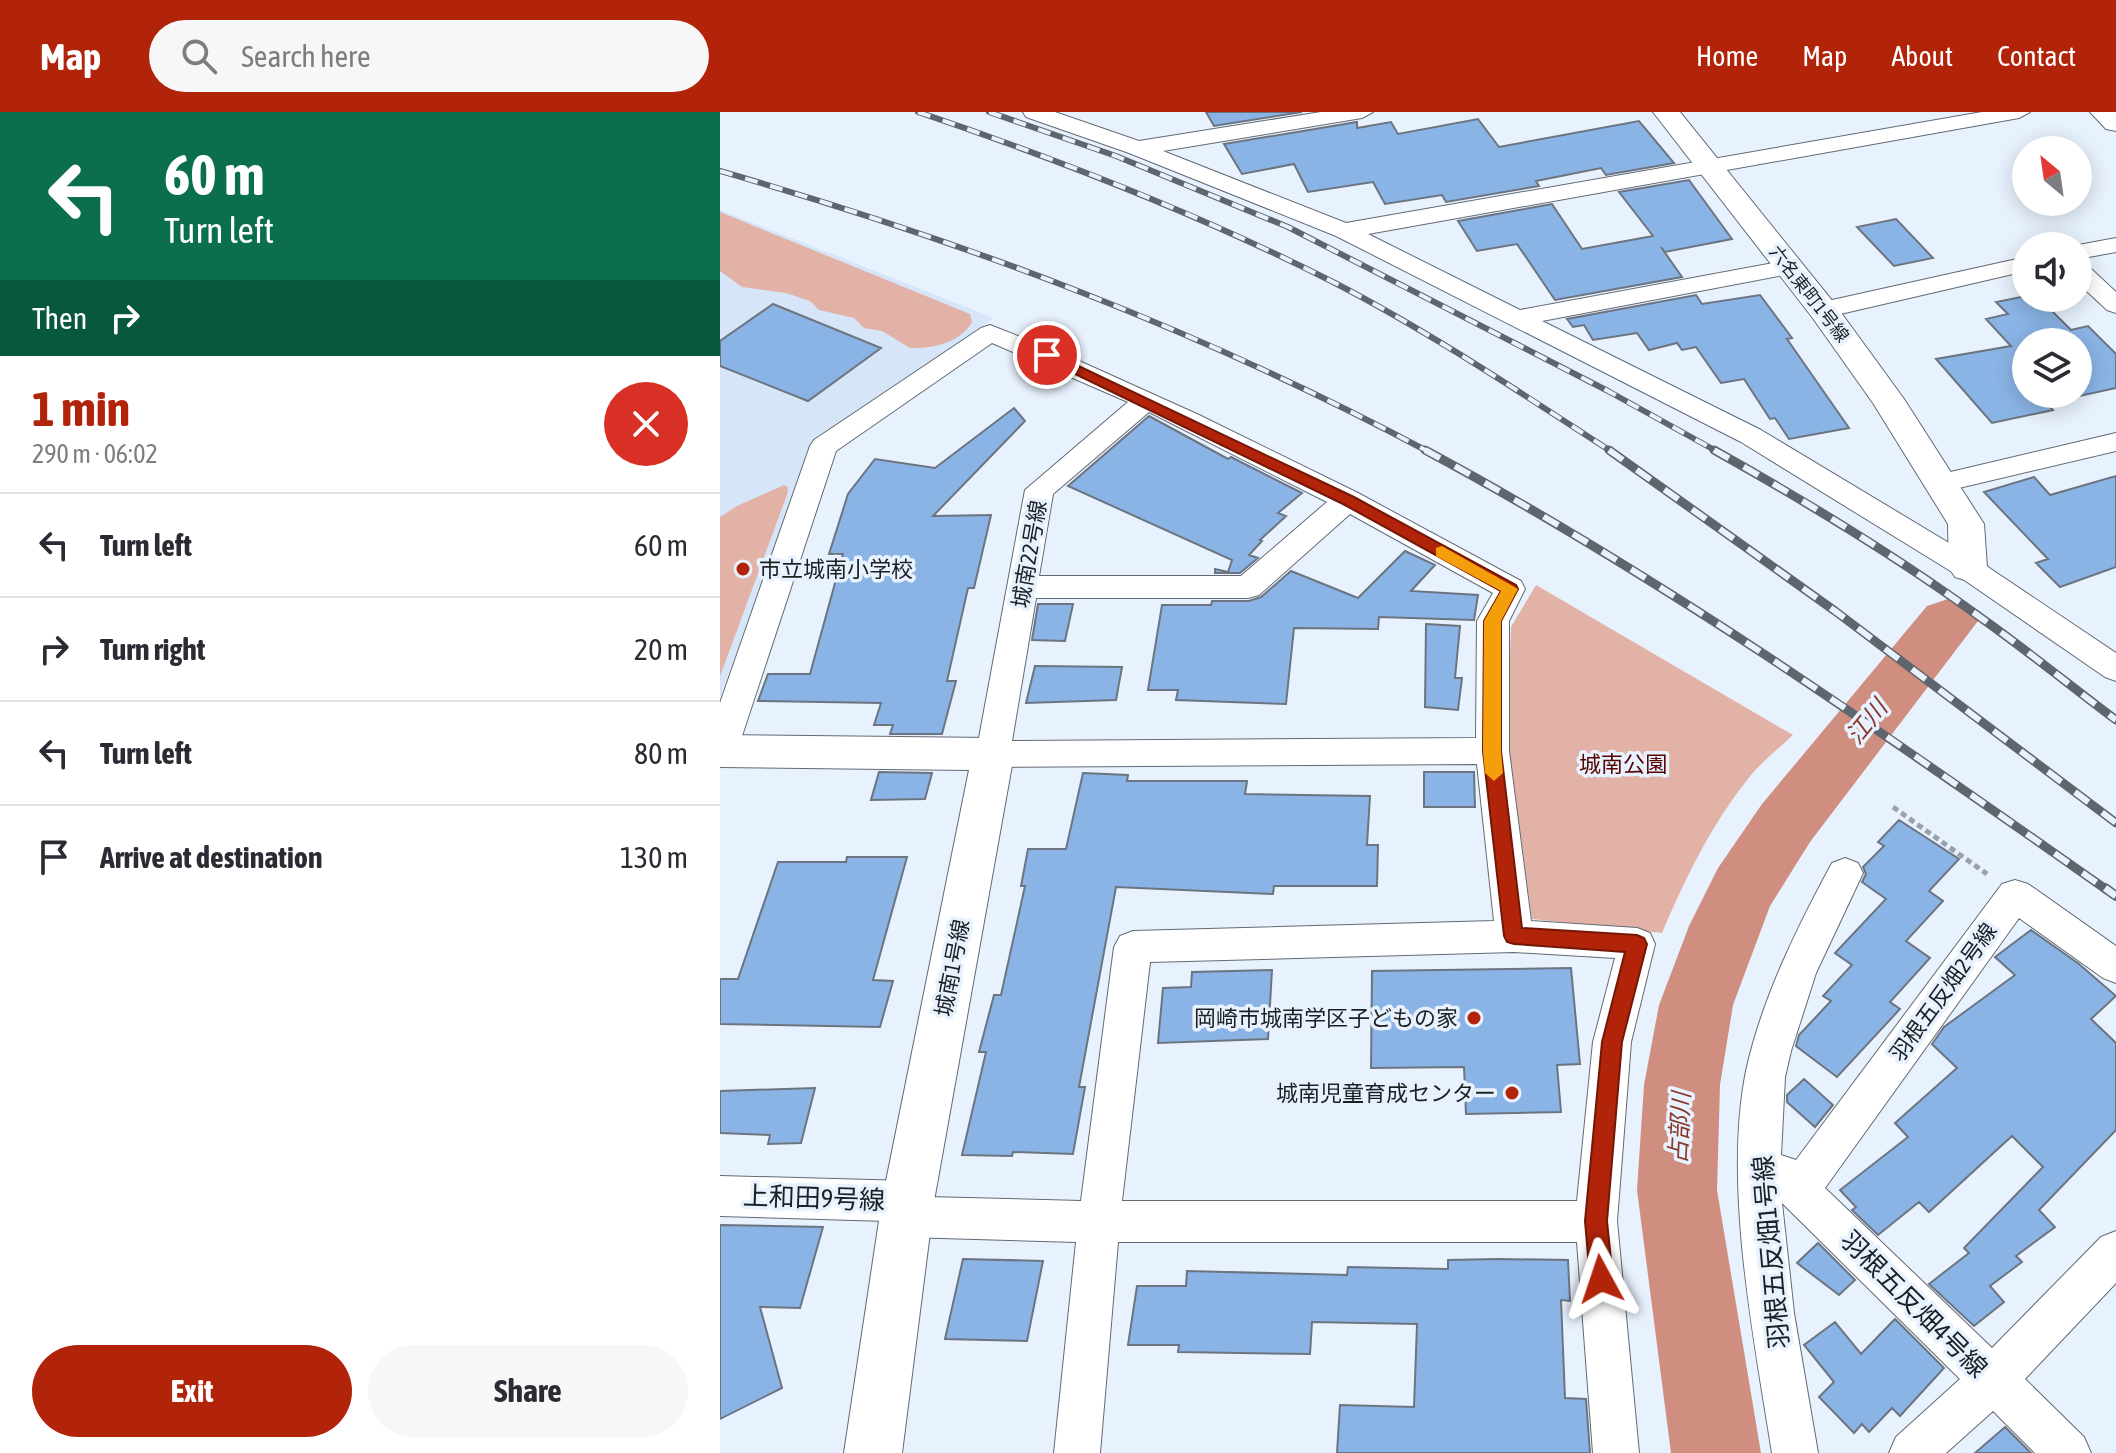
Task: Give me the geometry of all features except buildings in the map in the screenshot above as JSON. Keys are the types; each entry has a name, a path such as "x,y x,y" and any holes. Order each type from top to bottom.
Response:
{"street":[{"path":"1034,112 1137,148 1344,231 1751,436 2109,657"},
{"path":"1137,148 1362,112"},
{"name":"六名東町1号線","path":"1666,112 1823,310 1887,399 1966,524 1968,568"},
{"path":"1344,231 2019,112"},
{"path":"2103,112 2116,123"},
{"path":"2092,249 2116,245"},
{"path":"1516,318 1789,267"},
{"path":"1823,310 2012,267"},
{"path":"2092,283 2116,305"},
{"path":"1492,751 993,754 720,751 824,446 990,333 1146,401 1348,500 1510,589 1493,621 1492,751 1514,936"},
{"name":"城南22号線","path":"993,754 1039,490 1146,401"},
{"path":"1942,483 2116,442"},
{"path":"1023,587 1248,587 1348,500"},
{"name":"城南1号線","path":"873,1453 907,1209 993,754"},
{"name":"羽根五反畑1号線","path":"1795,1453 1764,1236 1761,1155 1765,1075 1786,1000 1810,937 1845,873"},
{"path":"2015,895 2116,967"},
{"name":"羽根五反畑2号線","path":"1799,1190 2015,895"},
{"path":"1077,1453 1099,1222 1133,947 1514,936 1637,944 1612,1042 1596,1221 1616,1453"},
{"name":"羽根五反畑4号線","path":"1761,1155 2068,1453"},
{"name":"上和田9号線","path":"720,1196 1099,1222 1596,1221"},
{"path":"1912,1453 1992,1381 2116,1252"}],"path":[{"path":"1893,807 2015,895"}],"shaded area":[{"name":"市立城南小学校","path":"720,210 994,318 812,442 720,697"}],"green space":[{"path":"720,212 970,314 972,322 953,340 910,348 882,331 864,328 854,318 819,310 810,301 786,293 742,287 720,271"},
{"path":"784,485 788,487 787,495 720,676 720,517"},
{"name":"城南公園","path":"1536,585 1793,735 1753,773 1722,815 1662,933 1532,919 1507,738 1511,627"}],"waterway":[{"name":"占部川","path":"1716,1453 1677,1190 1682,1085 1696,1005 1725,926 1743,889 1786,823 1948,621"}],"railway":[{"path":"918,112 1128,190 1283,257 1405,321 1610,451"},
{"path":"989,112 1116,156 1288,227 1608,391 1718,452"},
{"path":"720,171 905,228 1082,293 1256,366 1429,452"},
{"path":"1425,450 1514,499 1688,605 1857,716 2107,890"},
{"path":"1714,450 1818,510 1919,574 2116,720"},
{"path":"1610,451 1835,611 2116,823"},
{"path":"2105,888 2116,896"}],"slow traffic":[{"path":"1442,552 1510,589 1493,621 1494,773"}],"place":[{"name":"市立城南小学校","path":"743,569"},
{"name":"岡崎市城南学区子どもの家","path":"1474,1018"},
{"name":"城南児童育成センター","path":"1512,1093"}],"route":[{"path":"1047,355 1348,500 1510,589 1493,621 1492,751 1514,936 1637,944 1612,1042 1596,1221 1601,1279"}],"water label":[{"name":"江川","path":"1867,722"}]}
